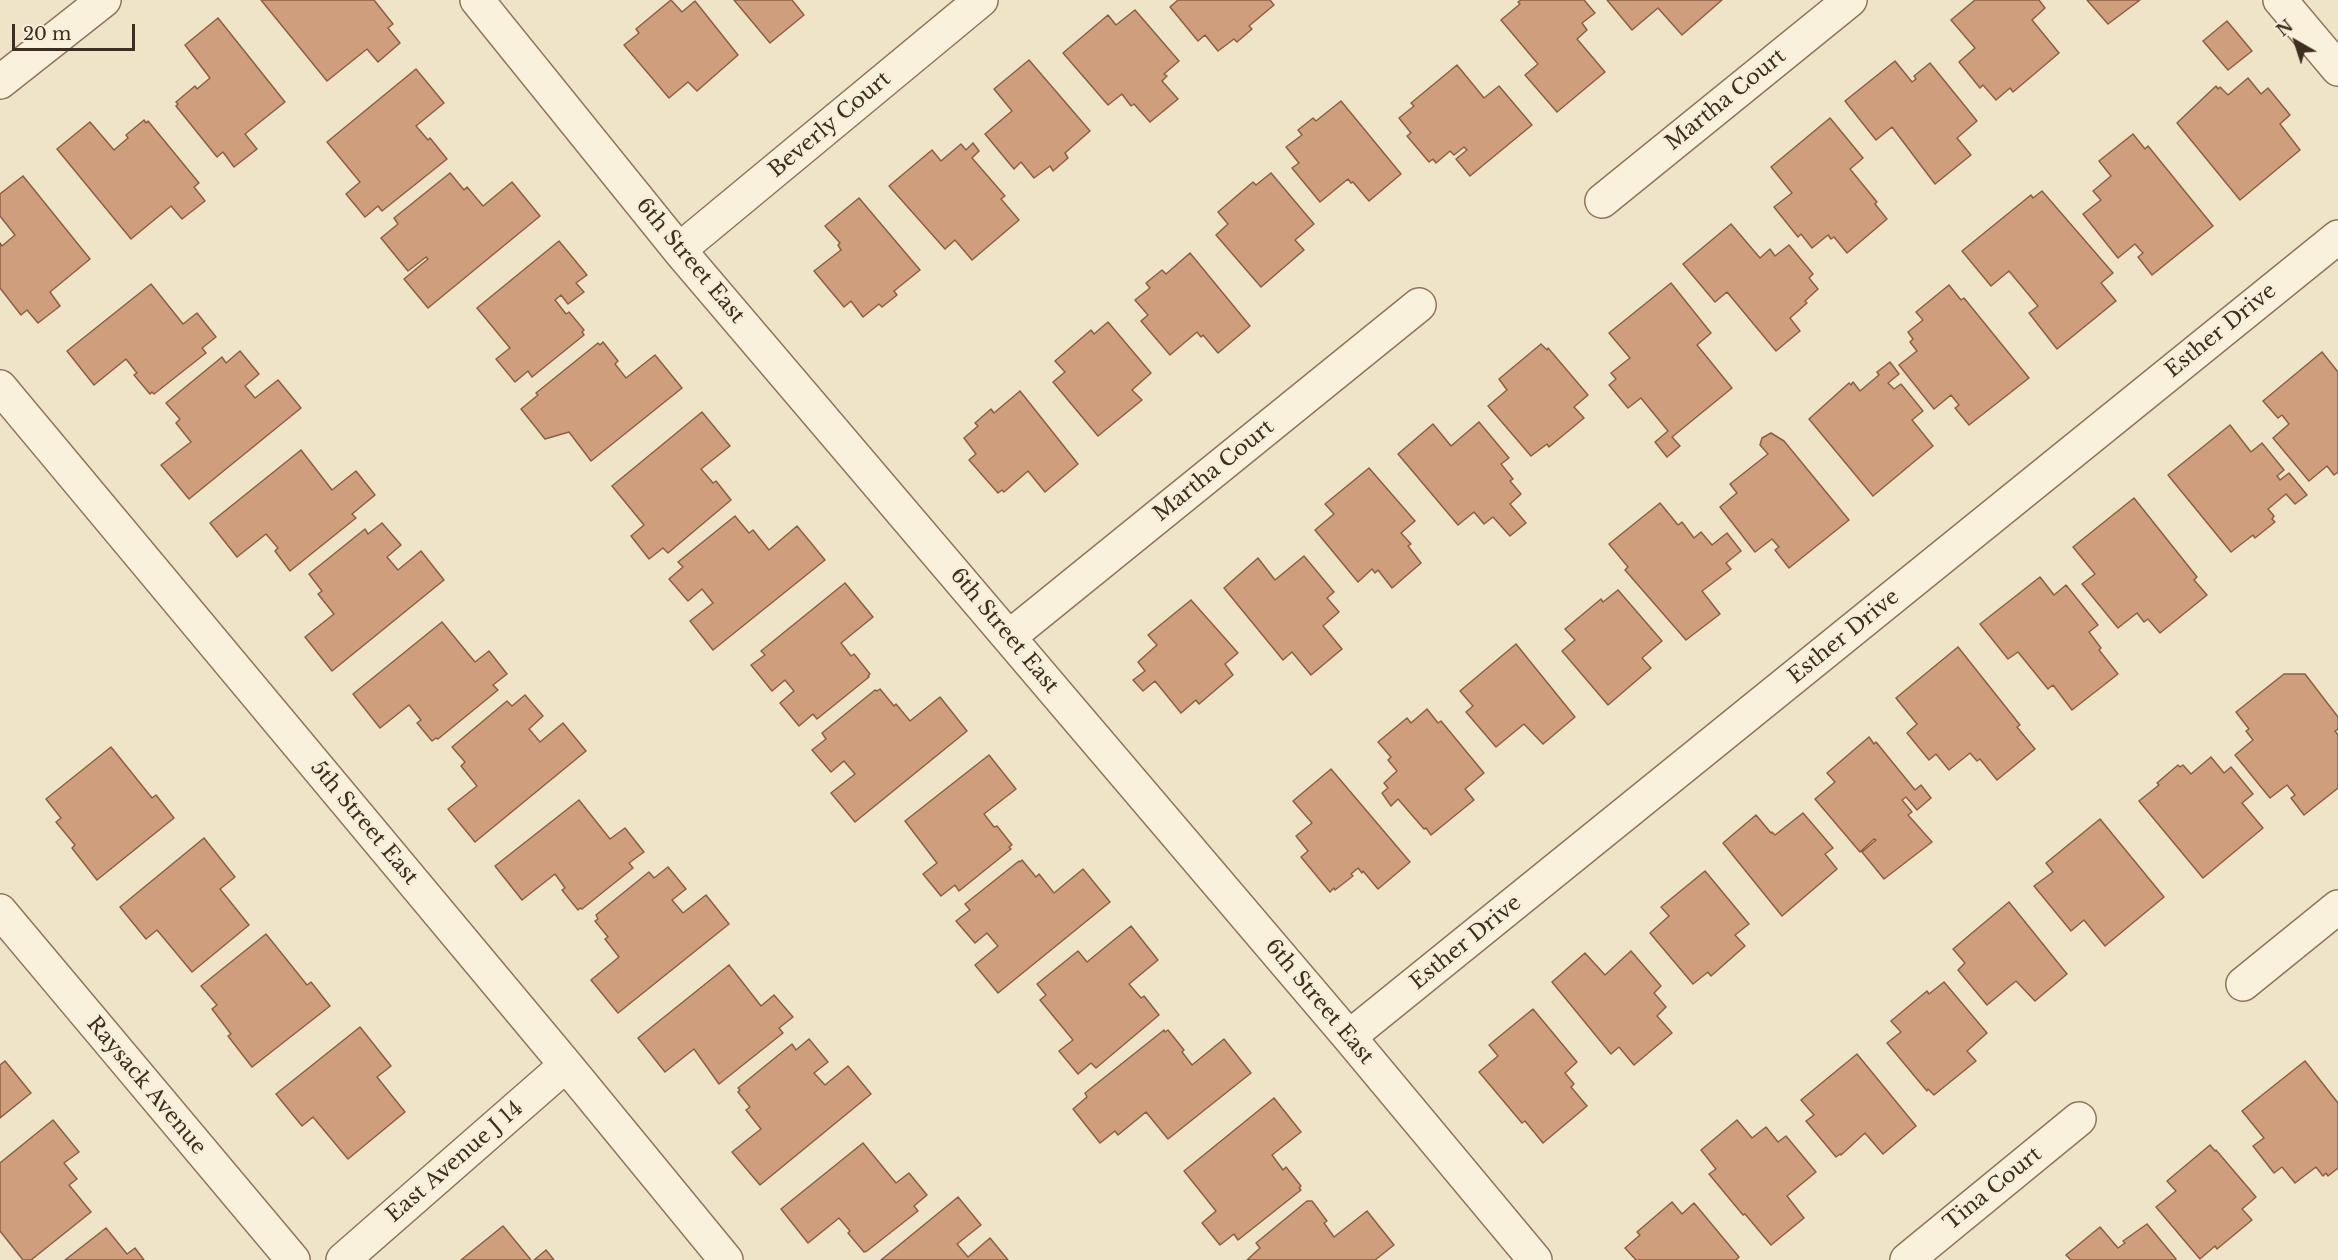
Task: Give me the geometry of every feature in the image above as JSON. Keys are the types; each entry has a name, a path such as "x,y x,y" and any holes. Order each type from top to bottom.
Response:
{"street":[{"path":"0,82 105,0"},
{"name":"6th Street East","path":"477,0 679,250 1349,1037 1535,1260"},
{"name":"Beverly Court","path":"679,250 981,0"},
{"name":"Martha Court","path":"1602,201 1850,0"},
{"path":"2280,0 2338,69"},
{"name":"Esther Drive","path":"1349,1037 2338,237"},
{"name":"Martha Court","path":"1009,637 1419,305"},
{"name":"5th Street East","path":"0,387 726,1260"},
{"path":"2243,984 2338,907"},
{"name":"Raysack Avenue","path":"0,910 293,1260"},
{"name":"East Avenue J 14","path":"343,1260 566,1065"},
{"name":"Tina Court","path":"1907,1260 2079,1119"}],"building":[{"path":"261,0 374,0 393,24 388,28 400,43 378,62 367,49 327,81"},
{"path":"671,0 682,12 695,1 738,55 697,91 688,82 669,98 624,45 639,33 636,29"},
{"path":"734,0 792,0 804,15 770,43"},
{"path":"1178,0 1270,0 1274,5 1249,26 1252,29 1237,42 1234,39 1218,51 1205,35 1198,41 1170,7"},
{"path":"1521,0 1584,0 1595,13 1582,23 1587,30 1577,39 1605,72 1557,112 1525,75 1538,64 1501,20 1520,4 1518,2"},
{"path":"1607,0 1722,0 1682,35 1658,8 1632,30"},
{"path":"1975,0 2039,0 2045,8 2032,20 2059,53 2013,92 2010,88 1996,100 1983,85 1980,88 1959,62 1975,48 1951,20"},
{"path":"2087,0 2140,0 2108,24"},
{"path":"1135,10 1179,61 1164,74 1167,76 1162,81 1178,99 1150,122 1134,104 1131,106 1122,94 1108,105 1063,53 1108,15 1116,25"},
{"path":"218,18 285,102 245,134 257,149 234,167 223,152 217,157 176,106 178,104 176,102 195,86 197,89 210,78 185,45"},
{"path":"2227,21 2252,51 2228,70 2203,41"},
{"path":"1029,60 1090,131 1065,153 1068,158 1053,171 1050,166 1034,178 1021,162 1014,169 985,134 1012,111 994,89"},
{"path":"1895,61 1912,82 1916,79 1914,76 1930,63 1977,121 1957,138 1971,155 1935,184 1892,127 1876,140 1845,101"},
{"path":"1457,65 1484,98 1499,86 1532,125 1470,176 1456,159 1467,150 1464,147 1454,155 1450,151 1436,163 1433,159 1429,162 1407,136 1411,133 1399,118 1414,106 1411,103"},
{"path":"416,69 444,103 416,126 428,140 430,138 447,159 382,211 378,206 365,217 346,194 360,182 327,142"},
{"path":"2248,78 2261,94 2268,88 2290,115 2280,124 2300,150 2240,200 2177,123 2216,86 2228,95"},
{"path":"1341,101 1401,174 1369,201 1348,179 1320,202 1292,168 1299,163 1286,147 1302,135 1298,130 1313,118 1316,121"},
{"path":"1830,118 1863,158 1850,169 1877,202 1875,204 1887,219 1847,253 1834,237 1831,239 1828,235 1812,248 1801,234 1798,237 1774,207 1792,193 1771,167"},
{"path":"144,120 146,123 148,121 199,183 194,187 205,201 182,219 171,206 131,239 57,149 90,122 114,150 128,138 126,135"},
{"path":"2133,134 2145,149 2148,146 2213,226 2152,275 2138,257 2143,253 2135,244 2118,258 2083,214 2101,200 2093,191 2111,176 2099,161"},
{"path":"973,143 979,151 972,158 1005,196 1001,199 1019,220 972,260 955,240 945,249 889,186 932,150 941,161 961,144 966,150"},
{"path":"450,173 464,190 467,187 483,206 512,182 540,216 428,308 404,279 428,259 426,257 408,271 381,238 398,224 394,218"},
{"path":"1271,173 1314,224 1295,240 1304,250 1261,287 1216,235 1228,224 1218,212 1253,182 1256,185"},
{"path":"23,176 90,259 50,292 60,306 38,323 27,310 21,315 0,288 0,243 2,246 15,235 0,216 0,194"},
{"path":"2042,191 2113,273 2101,283 2116,301 2057,349 2029,313 2038,306 2009,271 1991,286 1962,251 2031,195 2033,198"},
{"path":"859,198 920,270 894,291 897,295 882,307 879,304 863,317 851,301 844,307 814,271 841,250 838,245 840,243 825,226"},
{"path":"1731,224 1760,258 1770,249 1775,256 1789,245 1813,274 1809,278 1818,289 1805,301 1807,303 1790,318 1800,331 1776,351 1727,292 1715,302 1683,264"},
{"path":"559,241 587,275 576,283 584,292 568,304 561,295 555,300 566,314 569,312 584,330 582,332 584,335 532,377 528,371 515,382 496,359 510,348 477,308"},
{"path":"1190,253 1250,326 1218,353 1203,335 1201,337 1197,332 1170,355 1141,321 1148,315 1135,300 1150,288 1146,283 1162,270 1166,274"},
{"path":"1671,283 1711,333 1697,345 1732,388 1672,437 1680,446 1667,457 1655,442 1668,431 1641,398 1628,408 1609,385 1616,379 1611,373 1630,358 1609,333"},
{"path":"151,284 183,324 197,313 216,337 202,348 206,353 154,394 152,392 150,394 134,375 137,373 126,359 94,385 67,351"},
{"path":"1949,285 1961,300 1964,298 2029,378 1969,425 1955,408 1959,405 1951,395 1934,409 1899,365 1917,351 1910,342 1913,339 1908,332 1923,320 1916,312"},
{"path":"1108,322 1151,373 1132,390 1142,400 1098,436 1053,382 1065,372 1055,361 1091,330 1094,334"},
{"path":"603,342 618,361 615,364 626,378 655,355 682,388 591,461 569,432 545,439 521,409 538,395 536,393 598,343 600,345"},
{"path":"1541,344 1547,350 1548,348 1588,395 1574,407 1584,418 1549,447 1547,444 1531,456 1488,406 1507,390 1499,379"},
{"path":"240,351 259,374 245,386 255,398 278,380 301,408 189,499 161,465 191,442 176,423 180,419 166,403 222,357 226,363"},
{"path":"2322,352 2338,372 2338,472 2334,475 2327,466 2309,481 2273,438 2289,424 2282,415 2278,418 2263,401"},
{"path":"1890,362 1899,374 1888,383 1894,389 1901,384 1923,411 1912,420 1933,446 1873,496 1809,419 1849,383 1851,385 1853,382 1860,391 1879,375 1877,372"},
{"path":"1020,391 1078,464 1045,492 1028,471 1004,492 1002,490 998,493 969,460 976,454 964,438 978,426 975,423 991,409 994,413"},
{"path":"702,412 730,446 701,469 713,483 716,481 731,500 668,553 663,548 649,559 631,536 644,525 612,486"},
{"path":"1479,422 1509,458 1501,464 1513,479 1510,481 1521,494 1510,504 1526,523 1510,536 1493,517 1484,524 1474,512 1458,525 1398,454 1433,424 1451,446"},
{"path":"2230,425 2251,452 2262,443 2284,470 2277,476 2280,480 2289,473 2307,495 2295,504 2286,494 2268,509 2274,516 2272,519 2275,522 2255,538 2253,535 2231,552 2168,475"},
{"path":"1771,433 1784,441 1849,520 1789,568 1775,550 1779,547 1772,539 1755,552 1720,507 1737,493 1730,484 1768,454 1760,445 1762,438"},
{"path":"301,450 332,490 356,471 375,495 352,514 356,518 290,571 275,551 278,548 266,534 237,557 210,523"},
{"path":"1369,468 1415,521 1401,533 1411,544 1408,546 1421,563 1392,588 1378,570 1375,573 1372,569 1358,582 1315,530 1334,514 1325,504"},
{"path":"2134,498 2197,577 2194,580 2207,595 2160,633 2148,619 2144,622 2137,613 2118,628 2082,584 2095,574 2073,547"},
{"path":"1660,503 1678,525 1682,522 1694,538 1701,532 1712,545 1727,533 1741,551 1726,563 1731,569 1702,591 1720,614 1686,640 1625,570 1628,567 1609,544"},
{"path":"735,516 749,533 753,530 769,550 797,526 825,560 713,650 690,621 713,603 702,589 688,601 669,579 683,567 678,562"},
{"path":"382,523 401,545 387,557 398,570 421,551 444,580 332,671 305,637 334,614 318,594 322,591 309,574 365,529 368,534"},
{"path":"1304,556 1334,592 1327,598 1339,612 1323,626 1342,649 1311,675 1292,652 1283,660 1224,588 1258,558 1275,580"},
{"path":"2040,577 2054,595 2066,585 2098,625 2089,632 2101,648 2099,650 2118,674 2072,710 2053,685 2048,689 2018,652 2008,659 1980,624"},
{"path":"845,583 873,617 841,643 851,656 854,654 870,674 817,719 813,714 799,726 780,703 794,691 785,680 772,691 751,665 765,655 761,651"},
{"path":"1618,590 1662,641 1642,658 1651,668 1608,705 1562,651 1575,640 1565,629 1601,599 1603,602"},
{"path":"1191,600 1238,653 1225,664 1233,675 1199,704 1196,700 1181,713 1155,681 1143,691 1133,680 1145,671 1138,662 1157,645 1148,635"},
{"path":"442,622 475,662 489,651 507,674 493,685 498,690 438,739 432,741 417,723 421,720 409,705 380,728 353,694"},
{"path":"1516,644 1575,717 1543,744 1524,724 1496,747 1466,712 1473,706 1460,691"},
{"path":"1958,647 2020,725 2017,727 2035,749 1997,780 1980,759 1977,761 1970,753 1949,770 1936,754 1929,760 1907,733 1917,724 1896,698"},
{"path":"2284,674 2305,674 2338,717 2338,729 2335,731 2338,735 2338,788 2304,815 2291,798 2295,795 2287,785 2270,798 2235,755 2253,740 2246,731 2249,729 2236,712"},
{"path":"880,689 910,721 940,697 967,731 855,822 831,793 855,774 844,761 831,772 812,750 826,739 822,733 875,690"},
{"path":"525,695 543,716 529,729 540,742 563,723 586,751 475,842 448,809 477,786 461,766 465,762 452,747 507,701 512,706"},
{"path":"1427,709 1438,723 1441,721 1484,773 1465,789 1474,800 1431,835 1398,799 1391,806 1382,793 1388,788 1384,783 1397,771 1388,760 1391,757 1378,742 1407,718 1411,723"},
{"path":"1869,737 1874,744 1876,742 1915,790 1921,785 1931,798 1917,810 1906,797 1902,800 1912,812 1908,815 1932,842 1884,879 1862,852 1876,840 1874,839 1860,852 1815,799 1835,782 1827,773"},
{"path":"111,747 152,798 156,795 174,818 97,880 72,848 75,845 56,822 61,818 46,799"},
{"path":"989,755 1016,789 984,814 1012,845 1009,847 1011,849 959,891 955,885 941,896 923,874 937,863 905,821"},
{"path":"2211,757 2224,773 2231,767 2253,794 2242,803 2263,828 2203,878 2139,801 2159,785 2157,783 2178,765 2180,767 2183,765 2191,774"},
{"path":"1331,769 1410,862 1378,889 1358,868 1351,874 1353,876 1330,892 1301,857 1308,851 1296,836 1312,823 1293,801"},
{"path":"579,800 610,839 625,828 644,852 629,863 633,868 582,909 578,910 562,890 565,888 555,874 522,900 495,866"},
{"path":"1803,813 1833,848 1825,854 1837,869 1782,916 1723,843 1756,815 1775,835"},
{"path":"2100,819 2164,897 2105,946 2084,920 2071,931 2034,886 2053,872 2046,863"},
{"path":"204,838 235,877 220,889 249,925 192,972 157,930 146,939 120,907"},
{"path":"1022,860 1036,877 1039,874 1054,893 1083,869 1110,902 998,993 975,965 998,946 987,933 975,943 956,921 970,910 965,904"},
{"path":"668,867 686,889 672,900 683,913 706,895 729,924 618,1013 591,980 619,957 605,939 608,937 595,921 598,919 596,915 649,872 654,878"},
{"path":"1705,871 1749,924 1735,935 1745,946 1711,976 1708,972 1693,984 1650,933 1669,916 1661,907"},
{"path":"2009,902 2067,974 2035,1001 2016,981 1987,1005 1958,970 1965,963 1953,949"},
{"path":"1131,926 1158,960 1129,984 1141,998 1144,996 1159,1015 1096,1068 1091,1063 1078,1074 1059,1051 1073,1040 1040,1000 1046,995 1037,984 1078,951 1087,962"},
{"path":"266,934 307,985 311,982 330,1006 252,1067 228,1036 231,1034 212,1009 217,1005 201,986"},
{"path":"1631,951 1661,986 1654,993 1666,1007 1657,1016 1672,1033 1634,1065 1619,1047 1611,1054 1552,982 1585,953 1605,975"},
{"path":"729,965 761,1006 774,995 793,1017 779,1028 783,1033 719,1084 694,1049 665,1072 638,1038"},
{"path":"1944,982 1987,1033 1967,1051 1976,1061 1934,1095 1928,1089 1927,1091 1887,1043 1901,1032 1891,1021 1927,991 1929,994"},
{"path":"1533,1009 1577,1062 1565,1073 1574,1084 1571,1087 1587,1106 1543,1143 1525,1121 1522,1123 1479,1072 1498,1056 1489,1045"},
{"path":"360,1027 391,1066 377,1077 405,1112 348,1159 313,1117 302,1126 276,1094"},
{"path":"1164,1030 1165,1032 1168,1030 1184,1050 1182,1052 1192,1065 1224,1039 1251,1073 1168,1139 1146,1112 1118,1135 1115,1131 1100,1143 1073,1109 1087,1097 1085,1093"},
{"path":"809,1039 828,1062 814,1073 825,1085 848,1066 871,1094 760,1185 732,1152 761,1129 746,1110 750,1107 738,1092 740,1090 738,1088 792,1044 796,1050"},
{"path":"1857,1054 1916,1126 1883,1154 1865,1133 1836,1157 1806,1121 1814,1115 1801,1100"},
{"path":"5,1061 31,1093 0,1118 0,1065"},
{"path":"2305,1061 2338,1103 2338,1168 2328,1176 2326,1173 2323,1176 2316,1167 2295,1183 2282,1167 2274,1173 2253,1146 2264,1138 2242,1111"},
{"path":"1274,1098 1301,1132 1272,1155 1283,1170 1286,1167 1301,1186 1299,1188 1301,1190 1238,1240 1234,1234 1220,1245 1202,1223 1216,1211 1184,1171"},
{"path":"53,1120 79,1152 64,1163 77,1179 69,1185 91,1212 31,1260 23,1260 0,1231 0,1163"},
{"path":"1737,1120 1752,1138 1766,1127 1778,1142 1786,1136 1816,1172 1787,1196 1804,1218 1771,1245 1709,1174 1716,1169 1701,1150"},
{"path":"863,1143 896,1183 909,1173 927,1195 914,1206 918,1211 867,1251 864,1252 839,1218 808,1243 781,1209"},
{"path":"2210,1145 2256,1197 2242,1209 2252,1220 2217,1249 2215,1246 2200,1259 2156,1207 2176,1191 2167,1181"},
{"path":"958,1197 981,1225 957,1244 968,1257 990,1238 1008,1260 881,1260"},
{"path":"1307,1201 1312,1201 1327,1221 1324,1223 1334,1237 1367,1211 1394,1245 1375,1260 1247,1260 1260,1248 1256,1243"},
{"path":"1672,1202 1682,1214 1694,1203 1739,1257 1736,1260 1636,1260 1625,1248 1640,1235 1637,1232"},
{"path":"2147,1224 2175,1260 2071,1260 2066,1255 2100,1227 2118,1248 2125,1243 2123,1241"},
{"path":"503,1226 531,1260 461,1260"},
{"path":"106,1228 127,1254 135,1248 144,1260 65,1260"},
{"path":"546,1250 554,1260 534,1260"}]}
